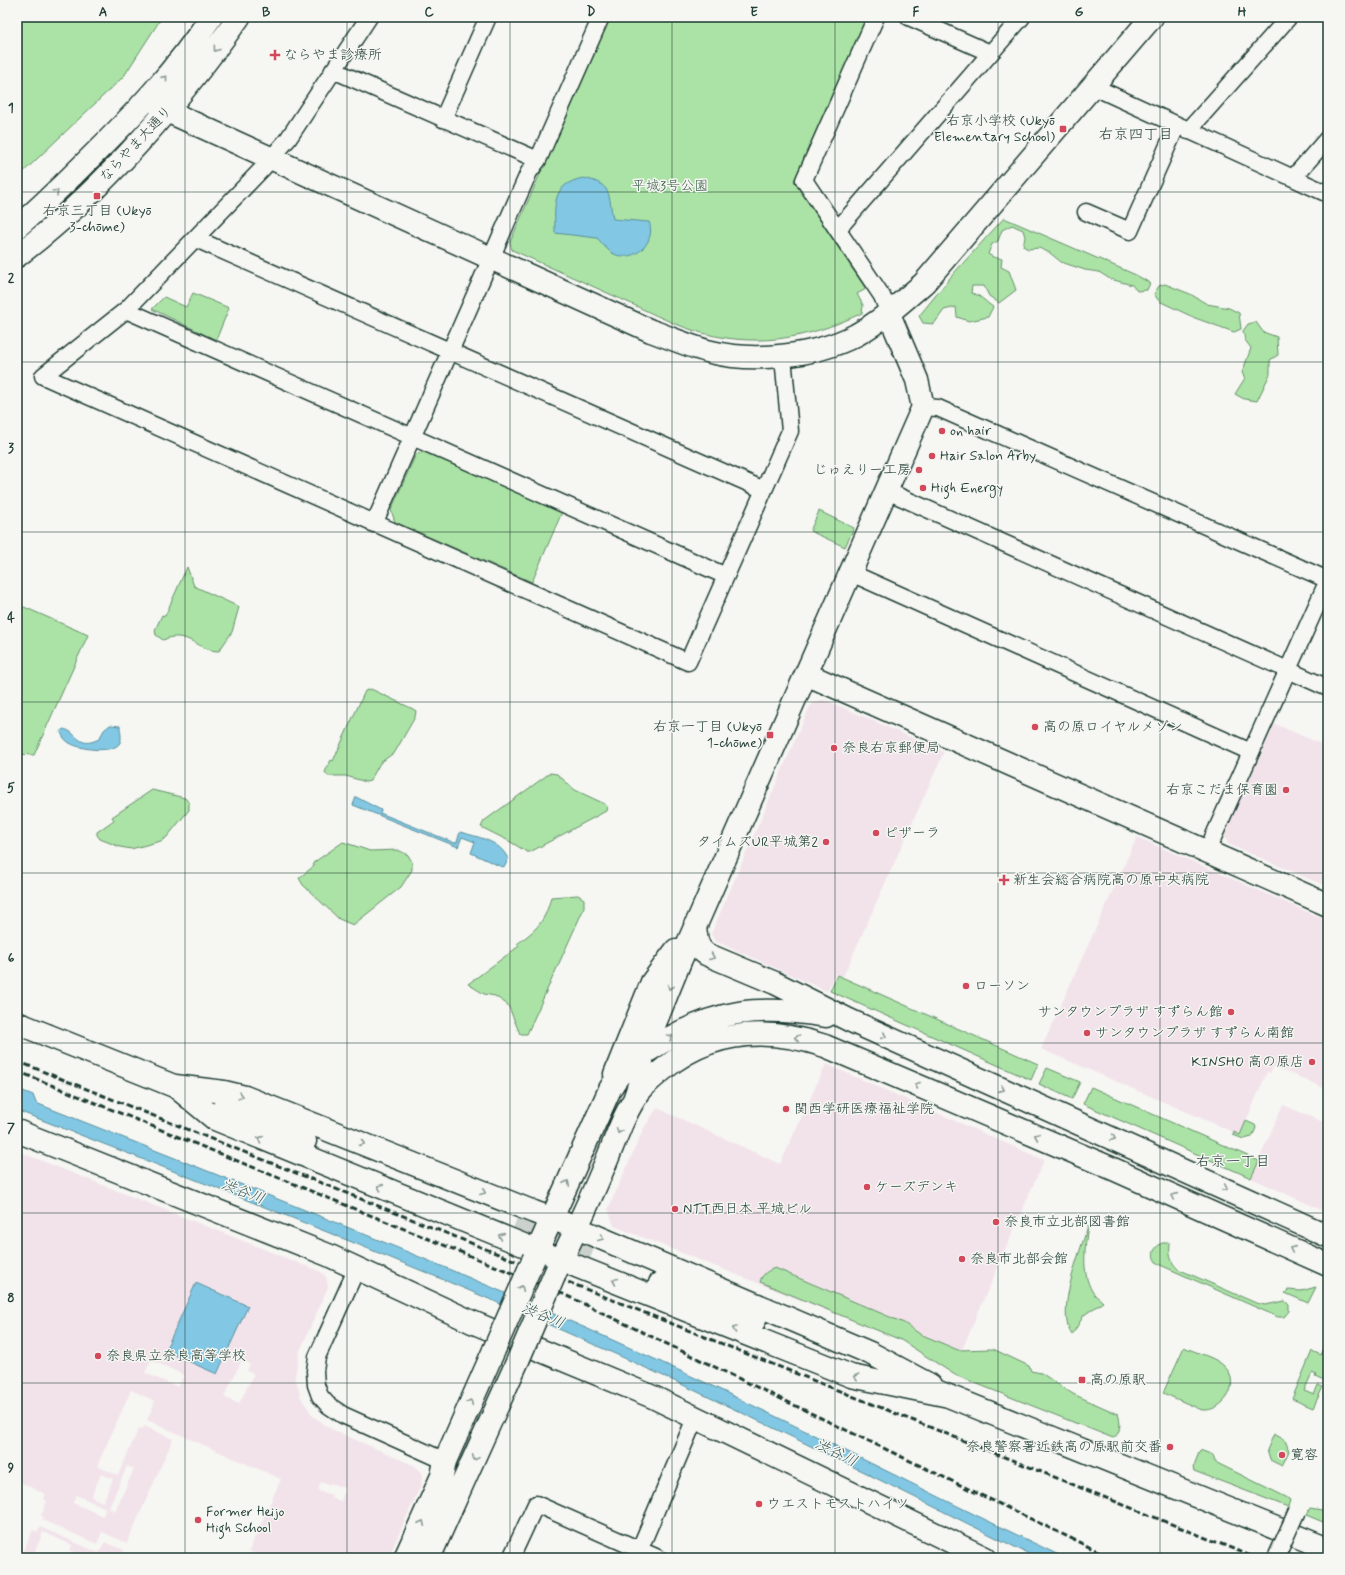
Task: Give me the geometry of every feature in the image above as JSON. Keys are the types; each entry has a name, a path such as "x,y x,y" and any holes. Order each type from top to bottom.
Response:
{"street":[{"name":"ならやま大通り","path":"17,227 51,197 150,97 194,42 211,17"},
{"name":"ならやま大通り","path":"17,256 48,233 92,191 167,111 212,55 239,17"},
{"path":"369,17 288,139 272,159 126,310 43,376 688,662 790,431 783,357"},
{"path":"443,118 488,17"},
{"path":"374,524 491,258 530,172 538,160 601,17"},
{"path":"430,1558 634,1100 639,1085 643,1053 695,925 923,407 917,380 882,296 804,180 876,17"},
{"path":"909,17 990,53"},
{"path":"838,229 1022,17"},
{"path":"150,97 167,111 651,331 692,347 733,356 783,357 819,348 855,335 889,314 924,283 1152,17"},
{"path":"1086,212 1130,232 1183,128 1288,17"},
{"path":"334,70 538,160"},
{"path":"1092,86 1328,194"},
{"path":"1293,178 1328,138"},
{"path":"196,239 764,490"},
{"path":"126,310 726,576"},
{"path":"923,407 938,408 1328,580 1207,851"},
{"path":"887,491 1328,688"},
{"path":"851,573 1251,752"},
{"path":"806,674 1328,905"},
{"path":"695,925 697,942 700,949 706,954 775,983 849,1020 1328,1236"},
{"path":"405,1558 442,1476 444,1461 535,1254 610,1089 652,982 695,925"},
{"path":"610,1089 621,1072 643,1053 684,1029 704,1020 754,1010 797,1011 849,1020"},
{"path":"636,1022 638,1044 643,1053 651,1059 676,1059"},
{"path":"17,1024 175,1086 514,1226"},
{"path":"634,1100 645,1085 676,1059 706,1043 729,1036 754,1033 803,1038 1086,1157 1328,1264"},
{"path":"175,1086 224,1092 245,1097 577,1228 870,1353 949,1396"},
{"path":"175,1086 215,1119 535,1254 851,1376 949,1396"},
{"path":"17,1131 321,1252 356,1270 472,1322 696,1416 985,1558"},
{"path":"591,1256 949,1396 1328,1549"},
{"path":"356,1270 317,1357 315,1371 316,1385 320,1396 336,1411 444,1461"},
{"path":"638,1554 696,1416"},
{"path":"511,1558 536,1504 638,1554 658,1558"},
{"path":"1276,1558 1297,1511"}],"shaded area":[{"path":"820,700 826,700 944,752 843,977 836,974 827,991 715,941 711,934 809,708 812,704"},
{"name":"右京こだま保育園","path":"1275,724 1328,747 1328,887 1228,844 1224,834"},
{"name":"サンタウンプラザ すずらん館","path":"1137,837 1328,921 1328,1090 1274,1066 1270,1073 1267,1072 1240,1135 1041,1049"},
{"path":"826,1064 1044,1160 952,1373 901,1340 614,1226 608,1209 644,1128 657,1108 780,1164"},
{"path":"1283,1105 1328,1124 1328,1213 1251,1178"},
{"name":"奈良県立奈良高等学校","path":"17,1151 321,1272 326,1277 328,1287 299,1353 295,1377 301,1398 313,1416 331,1429 415,1466 422,1474 421,1485 388,1558 264,1558 249,1551 281,1479 147,1420 155,1401 131,1390 97,1466 118,1475 139,1428 143,1429 144,1426 173,1439 127,1543 102,1532 97,1544 42,1520 44,1517 41,1516 47,1501 43,1499 45,1494 17,1481","holes":["151,1360 184,1375 178,1387 145,1373","242,1360 250,1364 247,1371 254,1374 239,1404 224,1397","127,1466 134,1469 115,1511 109,1508","101,1474 113,1479 103,1502 91,1497","321,1482 329,1485 330,1483 345,1488 341,1501 331,1498 332,1495 318,1491","76,1495 106,1508 103,1516 73,1503"]},
{"path":"40,1527 99,1553 105,1542 124,1550 120,1558 85,1558 70,1551 72,1545 43,1532 32,1558 20,1558 33,1530 37,1532"}],"green space":[{"path":"17,17 162,17 124,76 17,178"},
{"name":"平城3号公園","path":"609,17 867,17 794,181 866,289 857,294 863,305 862,313 820,330 778,339 757,340 714,336 665,320 512,250 510,242"},
{"path":"1004,218 1136,275 1150,283 1147,290 1137,291 1132,285 1110,279 1099,272 1085,270 1061,262 1050,253 1039,248 1028,249 1023,246 1025,237 1023,230 1012,225 1002,230 998,241 992,244 988,254 1002,259 1001,267 1009,271 1016,290 999,303 989,296 984,286 972,286 971,293 980,297 993,307 988,317 969,321 957,317 956,307 944,310 934,324 923,323 919,316 954,273"},
{"path":"1165,284 1190,294 1207,304 1229,308 1239,313 1241,329 1234,332 1195,318 1159,301 1154,294 1159,286"},
{"path":"193,293 229,308 216,340 152,309 164,297 186,307"},
{"path":"1256,322 1263,332 1277,337 1278,355 1270,360 1270,374 1257,401 1244,399 1235,394 1245,378 1242,373 1251,348 1245,340 1243,331 1248,324"},
{"path":"424,452 562,512 532,582 395,522 391,510 416,454"},
{"path":"819,511 854,528 845,547 810,531"},
{"path":"187,567 194,586 239,607 232,632 219,651 204,648 179,637 172,637 163,640 156,635 155,630 162,615 165,616"},
{"path":"24,607 88,635 34,755 17,754 17,608"},
{"path":"371,689 413,709 416,711 415,717 395,752 380,763 370,781 366,782 346,776 328,776 325,772 331,760 333,761 365,691"},
{"path":"550,773 557,774 575,790 605,804 607,806 606,811 530,852 527,852 481,827 484,821"},
{"path":"152,790 185,798 189,803 189,810 167,837 161,841 131,849 120,847 100,839 97,832 114,820 112,817"},
{"path":"343,842 370,851 398,850 408,855 412,862 412,870 401,887 353,925 339,919 303,885 299,878 314,866 313,863"},
{"path":"578,895 584,899 584,908 527,1034 520,1034 508,1005 495,996 484,994 468,984 519,946 517,944 530,934 543,919 551,897"},
{"path":"837,975 1038,1064 1031,1080 830,991"},
{"path":"1047,1068 1080,1082 1072,1099 1039,1084"},
{"path":"1091,1087 1259,1161 1251,1178 1083,1104"},
{"path":"1246,1121 1255,1125 1256,1128 1252,1137 1244,1139 1233,1135 1234,1132 1240,1135"},
{"path":"1088,1226 1085,1259 1086,1276 1093,1292 1103,1302 1084,1315 1072,1335 1067,1325 1067,1297"},
{"path":"1162,1243 1170,1243 1171,1258 1173,1264 1178,1269 1256,1303 1265,1305 1285,1301 1289,1305 1289,1311 1284,1317 1278,1317 1158,1264 1153,1255 1156,1247"},
{"path":"775,1268 904,1323 920,1334 958,1350 993,1349 1029,1366 1031,1371 1041,1373 1073,1394 1118,1414 1120,1424 1118,1434 1113,1438 955,1375 901,1340 760,1282 765,1273"},
{"path":"1316,1287 1308,1303 1285,1293 1288,1290 1301,1291"},
{"path":"1328,1338 1328,1383 1315,1377 1316,1375 1312,1373 1304,1391 1314,1395 1318,1385 1323,1387 1313,1408 1292,1399 1312,1351 1321,1355"},
{"path":"1184,1347 1216,1360 1225,1367 1230,1374 1232,1382 1231,1389 1228,1396 1217,1407 1202,1410 1163,1393"},
{"path":"1274,1434 1285,1440 1289,1451 1282,1466 1270,1460 1267,1450"},
{"path":"1200,1450 1213,1455 1215,1462 1286,1497 1290,1500 1288,1507 1194,1471 1193,1468"},
{"path":"1310,1508 1328,1511 1328,1524 1306,1515"}],"water":[{"path":"583,178 600,183 607,191 613,219 649,222 651,229 650,235 644,247 634,254 620,256 610,251 597,238 555,233 555,206 560,191 572,181"},
{"path":"110,725 120,726 120,742 115,747 102,750 72,745 65,739 61,732 63,729 68,730 82,741 92,742 99,739 104,730"},
{"path":"356,797 381,810 380,813 455,843 457,842 460,832 494,843 500,847 508,859 505,866 502,867 471,853 475,842 462,837 458,847 353,805"},
{"name":"渋谷川","path":"18,1089 33,1095 36,1103 372,1237 539,1307 622,1344 704,1382 1065,1558 1037,1558 680,1383 494,1301 292,1218 21,1112"},
{"path":"196,1283 248,1306 217,1374 165,1351"}],"tunnel":[{"path":"514,1226 591,1256"}],"railway":[{"path":"17,1061 1256,1558"},
{"path":"17,1071 561,1293 1112,1558"}],"place":[{"name":"ならやま診療所","path":"275,55"},
{"name":"右京小学校 (Ukyō Elementary School)","path":"1063,129"},
{"name":"右京三丁目 (Ukyō 3-chōme)","path":"97,196"},
{"name":"on hair","path":"942,431"},
{"name":"Hair Salon Arby","path":"932,456"},
{"name":"じゅえりー工房","path":"919,470"},
{"name":"High Energy","path":"923,488"},
{"name":"高の原ロイヤルメゾン","path":"1035,727"},
{"name":"右京一丁目 (Ukyō 1-chōme)","path":"770,735"},
{"name":"奈良右京郵便局","path":"834,748"},
{"name":"右京こだま保育園","path":"1286,790"},
{"name":"ピザーラ","path":"876,833"},
{"name":"タイムズUR平城第2","path":"826,842"},
{"name":"新生会総合病院高の原中央病院","path":"1004,880"},
{"name":"ローソン","path":"966,986"},
{"name":"サンタウンプラザ すずらん館","path":"1231,1012"},
{"name":"サンタウンプラザ すずらん南館","path":"1087,1033"},
{"name":"KINSHO 高の原店","path":"1312,1062"},
{"name":"関西学研医療福祉学院","path":"786,1109"},
{"name":"ケーズデンキ","path":"867,1187"},
{"name":"NTT西日本 平城ビル","path":"675,1209"},
{"name":"奈良市立北部図書館","path":"996,1222"},
{"name":"奈良市北部会館","path":"962,1259"},
{"name":"奈良県立奈良高等学校","path":"98,1356"},
{"name":"高の原駅","path":"1082,1380"},
{"name":"奈良警察署近鉄高の原駅前交番","path":"1170,1447"},
{"name":"寛容","path":"1282,1455"},
{"name":"ウエストモストハイツ","path":"759,1504"},
{"name":"Former Heijo High School","path":"198,1520"}],"district":[{"name":"右京四丁目","path":"1136,135"},
{"name":"右京一丁目","path":"1233,1162"}]}
